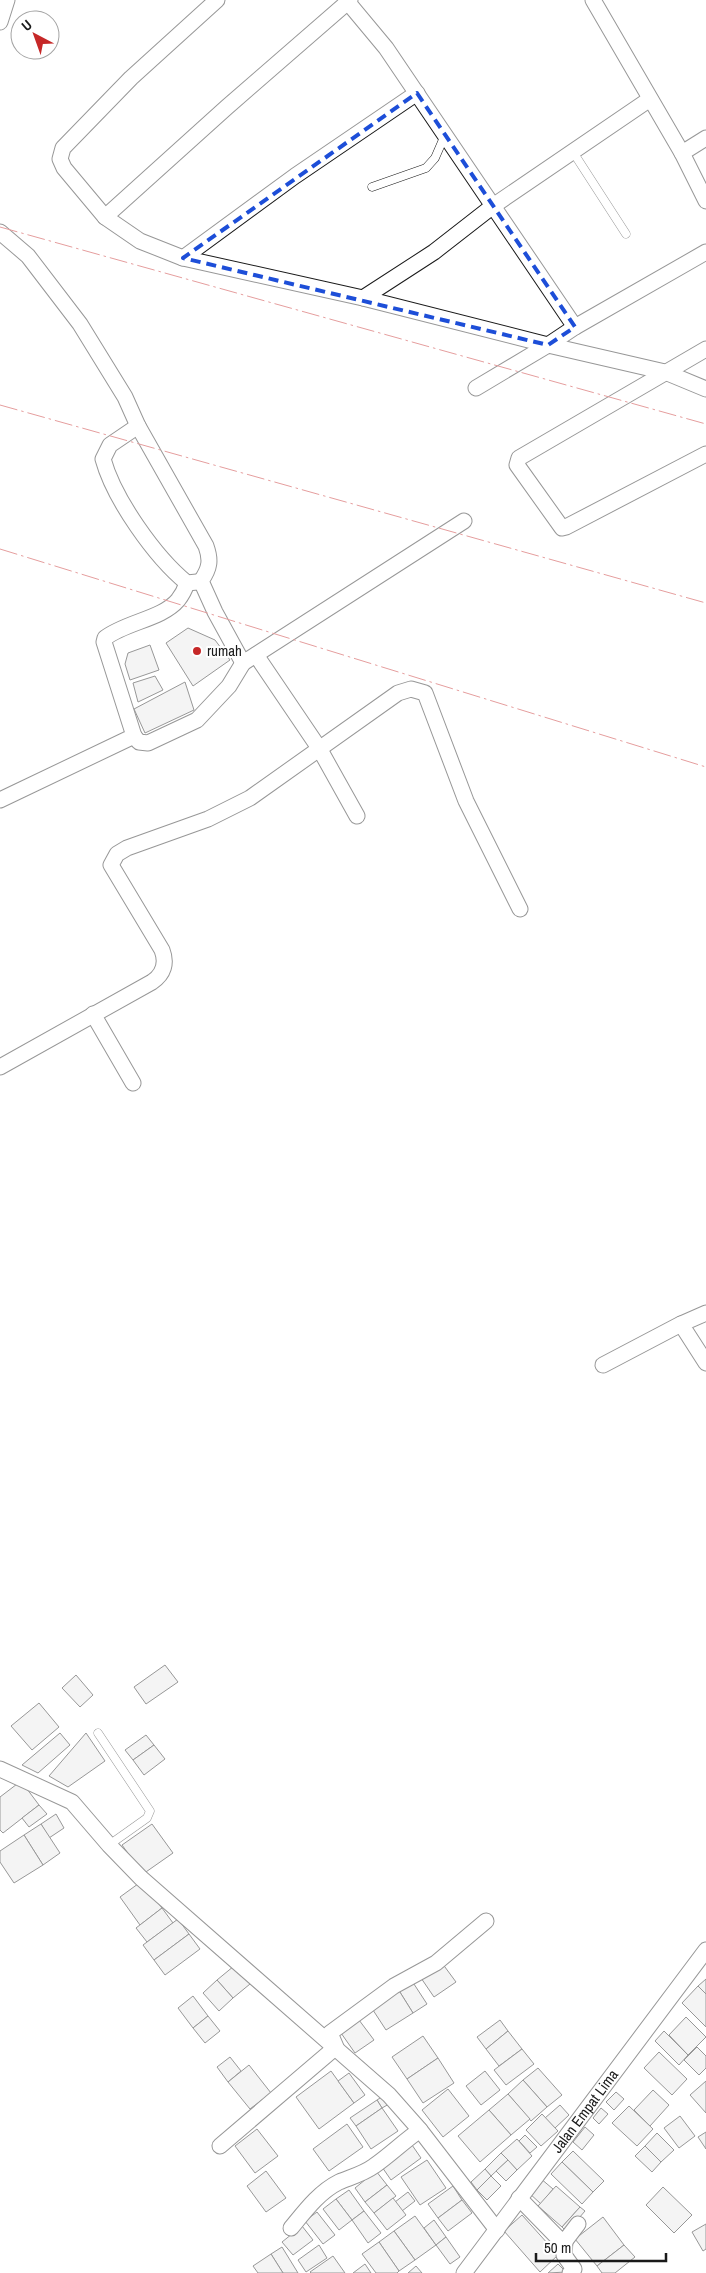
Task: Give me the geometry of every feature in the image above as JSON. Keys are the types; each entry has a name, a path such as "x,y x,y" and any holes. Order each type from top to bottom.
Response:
{"street":[{"path":"0,22 7,0"},
{"path":"217,0 131,78 63,148 60,159 64,168 105,217 140,241 183,258 363,298 548,345 665,372 706,389"},
{"path":"593,0 682,152 706,201"},
{"path":"105,217 348,1 386,48 575,327"},
{"path":"183,258 295,176 417,93"},
{"path":"363,298 434,252 493,206 650,99"},
{"path":"682,152 706,138"},
{"path":"0,232 28,256 80,324 125,397 138,426 206,546 210,558 208,570 169,608 120,629 105,638 104,642 112,671 134,736 139,742 148,743 196,720 229,686 243,664 464,521"},
{"path":"476,388 575,327 706,252"},
{"path":"706,349 519,458 517,464 562,528 706,454"},
{"path":"138,426 110,445 103,459 106,469 138,527 176,574 194,582 215,612 243,664"},
{"path":"256,655 319,748 358,816"},
{"path":"0,1067 157,979 164,968 165,962 162,950 111,865 117,854 142,842 208,819 250,798 398,693 411,688 425,692 466,801 520,909"},
{"path":"0,800 134,736"},
{"path":"93,1014 133,1083"},
{"path":"603,1365 706,1313"},
{"path":"681,1324 706,1363"},
{"path":"0,1768 72,1802 109,1845 148,1884 389,2095 420,2130 497,2230"},
{"path":"336,2047 330,2033 394,1986 436,1963 486,1921"},
{"name":"Jalan Empat Lima","path":"464,2273 706,1950"},
{"path":"220,2146 336,2047"},
{"path":"292,2228 310,2204 321,2194 338,2183 374,2166 420,2130"},
{"path":"519,2198 559,2239 565,2241"},
{"path":"570,2273 574,2269 564,2255 565,2241 578,2224"}],"lane":[{"path":"372,187 426,168 435,158 446,135"},
{"path":"573,152 626,234"},
{"path":"98,1733 150,1811 147,1818 109,1845"}],"highlighted area":[{"path":"417,93 575,327 548,345 183,258"}],"building":[{"name":"rumah","path":"188,628 215,640 230,660 193,686 166,643"},
{"path":"150,645 159,670 130,680 125,664 128,653"},
{"path":"155,676 163,690 138,702 133,683"},
{"name":"rumah","path":"185,682 194,710 145,733 134,709"},
{"path":"165,1665 178,1682 146,1704 134,1687"},
{"path":"76,1675 93,1695 80,1707 62,1688"},
{"path":"39,1703 59,1727 32,1750 11,1726"},
{"path":"60,1733 70,1745 38,1773 22,1765"},
{"path":"86,1733 105,1761 68,1787 49,1776"},
{"path":"146,1735 154,1745 133,1760 125,1750"},
{"path":"154,1745 165,1759 144,1775 133,1760"},
{"path":"21,1781 39,1805 3,1833 0,1830 0,1797"},
{"path":"39,1805 47,1814 29,1827 22,1818"},
{"path":"56,1814 64,1828 49,1838 41,1824"},
{"path":"41,1824 60,1853 43,1865 24,1835"},
{"path":"152,1824 173,1853 143,1874 122,1845"},
{"path":"24,1835 43,1865 14,1883 0,1862 0,1851"},
{"path":"142,1881 162,1908 140,1925 120,1897"},
{"path":"162,1908 173,1923 147,1942 136,1928"},
{"path":"178,1919 189,1934 154,1960 143,1945"},
{"path":"189,1934 200,1949 165,1975 154,1960"},
{"path":"442,1963 456,1982 434,1997 421,1978"},
{"path":"234,1966 250,1984 233,1998 217,1980"},
{"path":"706,1979 706,1994 698,1986"},
{"path":"217,1980 233,1998 219,2011 203,1993"},
{"path":"412,1981 427,2004 413,2013 398,1989"},
{"path":"698,1986 706,1994 706,2027 682,2003"},
{"path":"398,1989 413,2013 386,2030 371,2007"},
{"path":"193,1996 208,2016 193,2028 178,2008"},
{"path":"208,2016 220,2031 205,2043 193,2028"},
{"path":"686,2017 706,2037 688,2055 669,2035"},
{"path":"359,2020 374,2040 355,2053 341,2033"},
{"path":"500,2020 508,2031 486,2049 477,2037"},
{"path":"508,2031 522,2049 499,2066 486,2049"},
{"path":"664,2031 688,2055 679,2065 655,2041"},
{"path":"423,2036 438,2058 407,2079 392,2057"},
{"path":"697,2047 706,2056 706,2068 699,2075 684,2060"},
{"path":"522,2049 534,2064 506,2085 494,2070"},
{"path":"659,2052 687,2079 672,2095 644,2068"},
{"path":"230,2057 241,2071 228,2082 217,2067"},
{"path":"438,2058 454,2083 423,2103 407,2079"},
{"path":"249,2065 271,2093 250,2109 228,2082"},
{"path":"538,2068 562,2095 547,2107 523,2080"},
{"path":"331,2071 354,2103 319,2129 296,2097"},
{"path":"485,2071 500,2090 481,2105 466,2086"},
{"path":"349,2073 365,2095 354,2103 338,2081"},
{"path":"523,2080 547,2107 531,2121 508,2094"},
{"path":"706,2081 706,2113 690,2095"},
{"path":"448,2089 469,2116 443,2137 422,2110"},
{"path":"653,2090 669,2105 650,2126 634,2110"},
{"path":"616,2092 624,2099 614,2110 606,2102"},
{"path":"508,2094 530,2119 511,2135 489,2110"},
{"path":"383,2096 389,2104 382,2108 377,2100"},
{"path":"377,2100 382,2108 356,2126 350,2118"},
{"path":"560,2105 569,2115 555,2128 545,2118"},
{"path":"629,2106 653,2129 637,2146 612,2123"},
{"path":"382,2108 398,2131 371,2149 356,2126"},
{"path":"601,2108 608,2114 599,2124 593,2118"},
{"path":"489,2110 511,2135 480,2162 458,2136"},
{"path":"542,2114 558,2131 541,2146 526,2130"},
{"path":"680,2116 695,2136 679,2148 664,2128"},
{"path":"347,2124 363,2147 329,2171 313,2149"},
{"path":"585,2127 594,2135 582,2150 573,2142"},
{"path":"257,2129 278,2156 255,2173 235,2146"},
{"path":"706,2132 706,2149 698,2137"},
{"path":"657,2133 674,2150 661,2162 645,2146"},
{"path":"525,2135 537,2147 530,2153 519,2141"},
{"path":"517,2139 532,2156 517,2170 501,2153"},
{"path":"412,2145 421,2158 391,2180 382,2167"},
{"path":"645,2146 661,2162 652,2172 635,2156"},
{"path":"573,2151 604,2181 593,2192 562,2162"},
{"path":"501,2153 508,2160 491,2176 485,2169"},
{"path":"427,2160 446,2188 420,2205 401,2177"},
{"path":"508,2160 517,2170 506,2181 496,2171"},
{"path":"562,2162 593,2192 582,2204 551,2174"},
{"path":"485,2169 491,2176 477,2190 471,2182"},
{"path":"266,2171 286,2198 266,2212 247,2186"},
{"path":"376,2171 387,2185 365,2202 355,2188"},
{"path":"491,2176 501,2186 487,2200 477,2190"},
{"path":"540,2178 553,2189 541,2204 528,2192"},
{"path":"387,2185 396,2196 374,2213 365,2202"},
{"path":"453,2186 462,2200 438,2218 428,2204"},
{"path":"556,2186 580,2207 562,2227 538,2206"},
{"path":"663,2187 692,2215 674,2233 646,2205"},
{"path":"349,2190 364,2211 352,2220 336,2199"},
{"path":"408,2192 415,2201 402,2211 395,2202"},
{"path":"393,2198 406,2215 387,2230 374,2213"},
{"path":"336,2199 352,2220 339,2230 323,2209"},
{"path":"462,2200 472,2213 448,2231 438,2218"},
{"path":"580,2207 585,2211 567,2232 562,2227"},
{"path":"364,2211 381,2233 368,2243 352,2220"},
{"path":"317,2212 335,2235 323,2244 305,2221"},
{"path":"522,2215 558,2255 540,2272 504,2231"},
{"path":"415,2216 436,2245 415,2260 394,2231"},
{"path":"603,2217 624,2245 597,2266 575,2239"},
{"path":"434,2220 446,2237 436,2245 424,2228"},
{"path":"706,2224 706,2249 703,2251 692,2232"},
{"path":"302,2226 313,2240 293,2255 282,2242"},
{"path":"394,2231 415,2260 399,2271 379,2242"},
{"path":"446,2237 460,2257 450,2264 436,2245"},
{"path":"379,2242 399,2271 397,2273 376,2273 362,2254"},
{"path":"319,2245 327,2258 306,2272 298,2260"},
{"path":"624,2245 635,2257 615,2273 602,2273 597,2266"},
{"path":"282,2247 298,2273 283,2273 271,2254"},
{"path":"271,2254 283,2273 258,2273 253,2266"},
{"path":"333,2256 345,2273 310,2272"},
{"path":"365,2264 371,2273 353,2273"},
{"path":"558,2264 566,2272 548,2273"},
{"path":"416,2266 422,2273 408,2273"}],"power":[{"path":"0,227 706,424"},
{"path":"0,405 706,603"},
{"path":"0,549 706,767"}],"place":[{"name":"rumah","path":"197,651"}]}
